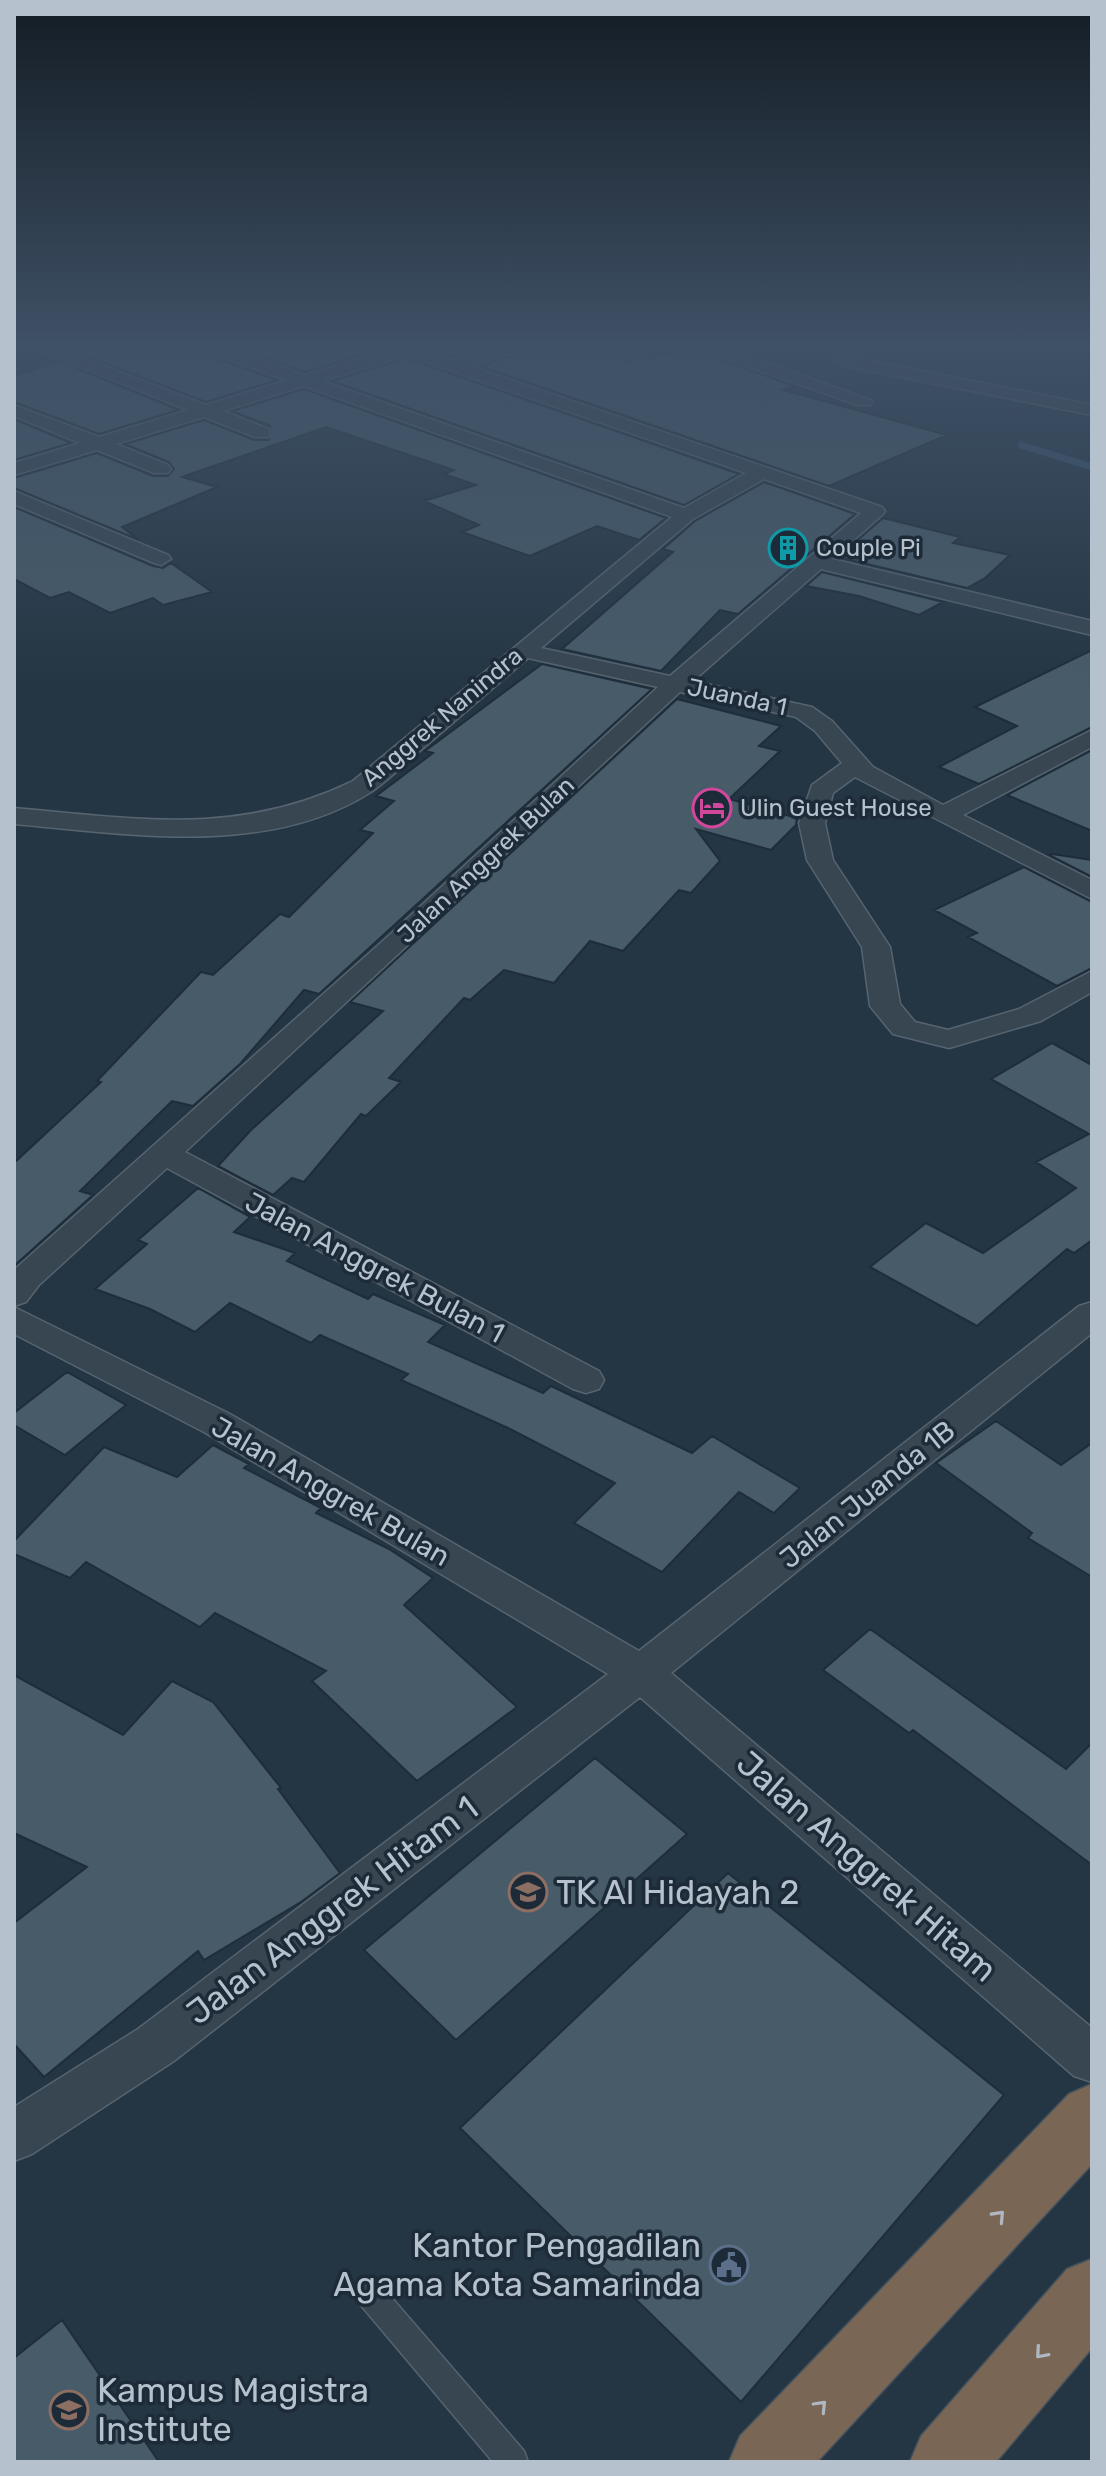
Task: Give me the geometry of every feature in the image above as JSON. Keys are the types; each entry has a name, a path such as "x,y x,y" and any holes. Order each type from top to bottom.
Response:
{"highway":[{"path":"766,2462 1092,2116"},
{"path":"947,2462 1090,2299"}],"street":[{"path":"14,469 52,458"},
{"path":"131,458 161,469"},
{"path":"522,458 686,515"},
{"path":"724,458 764,471"},
{"name":"Anggrek Nanindra","path":"14,816 204,829 305,811 362,786 686,515 764,471"},
{"name":"Jalan Anggrek Bulan","path":"14,1294 27,1277 395,945 676,683 820,562 875,510 764,471"},
{"path":"14,497 161,559"},
{"path":"820,562 1092,628"},
{"name":"Juanda 1","path":"521,650 788,706 813,716 822,722 854,766 1092,891"},
{"path":"943,815 1092,737"},
{"path":"854,766 821,790 812,823 820,860 876,947 885,1006 904,1028 949,1039 1030,1015 1092,980"},
{"name":"Jalan Anggrek Bulan 1","path":"163,1153 586,1380"},
{"name":"Jalan Juanda 1B","path":"641,1673 1092,1314"},
{"name":"Jalan Anggrek Bulan","path":"14,1319 217,1423 641,1673"},
{"name":"Jalan Anggrek Hitam","path":"641,1673 1092,2059"},
{"name":"Jalan Anggrek Hitam 1","path":"14,2136 156,2045 641,1673"}],"lane":[{"path":"369,2293 513,2462"}],"building":[{"path":"82,458 108,458 153,476 168,476 174,469 169,462 158,458 238,458 182,477 217,487 122,527 139,540 14,488 14,478"},
{"path":"417,458 496,458 666,518 639,540 597,526 530,556 462,532 479,525 424,501 476,485 444,474 454,470"},
{"path":"549,458 692,458 739,474 684,505"},
{"path":"746,458 895,458 829,486"},
{"path":"764,482 855,514 738,614 720,610 661,671 562,649 673,552 663,549 695,521"},
{"path":"14,507 153,566 163,568 171,563 212,592 163,605 153,598 110,613 69,592 50,598 14,579"},
{"path":"883,518 960,537 953,543 1010,555 985,578 967,588 838,557"},
{"path":"822,572 943,602 919,615 859,596 806,586"},
{"path":"1092,650 1092,727 979,784 939,767 1017,726 975,707"},
{"path":"542,664 652,689 319,994 304,990 240,1064 193,1106 172,1101 80,1191 93,1195 14,1266 14,1163 101,1082 97,1081 201,972 213,975 280,914 289,917 373,833 360,830 394,801 376,796 433,753 425,751"},
{"path":"677,699 781,726 759,746 780,751 729,799 797,818 796,825 771,850 696,829 720,861 691,893 679,890 623,951 590,941 554,983 504,970 470,1000 464,998 389,1078 401,1082 366,1116 361,1114 304,1182 292,1178 273,1195 218,1166 251,1130 383,1011 350,1002"},
{"path":"1092,750 1092,831 1007,795"},
{"path":"1049,855 1092,860 1092,877"},
{"path":"1024,867 1092,902 1092,968 1057,986 968,937 977,933 934,910"},
{"path":"1052,1043 1092,1065 1092,1240 1074,1253 1067,1249 977,1326 870,1267 926,1223 983,1253 1076,1188 1036,1162 1089,1134 991,1079"},
{"path":"198,1188 250,1217 234,1232 295,1253 287,1261 368,1299 373,1294 445,1325 428,1342 543,1393 551,1386 692,1453 712,1436 800,1488 774,1513 739,1492 662,1572 574,1523 615,1483 508,1428 401,1380 408,1374 320,1335 311,1343 230,1303 195,1332 150,1309 95,1289 147,1244 138,1240"},
{"path":"67,1372 126,1405 65,1455 14,1425 14,1413"},
{"path":"996,1421 1061,1465 1092,1443 1092,1577 1028,1538 1032,1533 936,1463"},
{"path":"213,1445 249,1464 244,1468 321,1508 316,1513 389,1549 433,1578 404,1605 517,1707 417,1781 312,1681 326,1671 215,1613 200,1627 86,1562 70,1578 14,1554 14,1541 104,1447 177,1477"},
{"path":"870,1629 1066,1769 1092,1743 1092,1865 913,1730 909,1733 823,1670"},
{"path":"14,1675 123,1735 172,1681 213,1702 281,1788 278,1789 340,1873 301,1902 204,1960 198,1951 44,2077 14,2044 14,1923 87,1867 14,1833"},
{"name":"TK Al Hidayah 2","path":"595,1758 687,1834 456,2040 364,1950"},
{"name":"Kantor Pengadilan Agama Kota Samarinda","path":"728,1873 1004,2095 741,2402 460,2128"},
{"name":"Kampus Magistra Institute","path":"62,2320 159,2462 14,2462 14,2358"}],"waterway":[{"path":"1061,458 1092,467"}],"place":[{"name":"Couple Pi","path":"788,548"},
{"name":"Ulin Guest House","path":"712,808"},
{"name":"TK Al Hidayah 2","path":"528,1892"},
{"name":"Kantor Pengadilan Agama Kota Samarinda","path":"729,2265"},
{"name":"Kampus Magistra Institute","path":"69,2410"}]}
